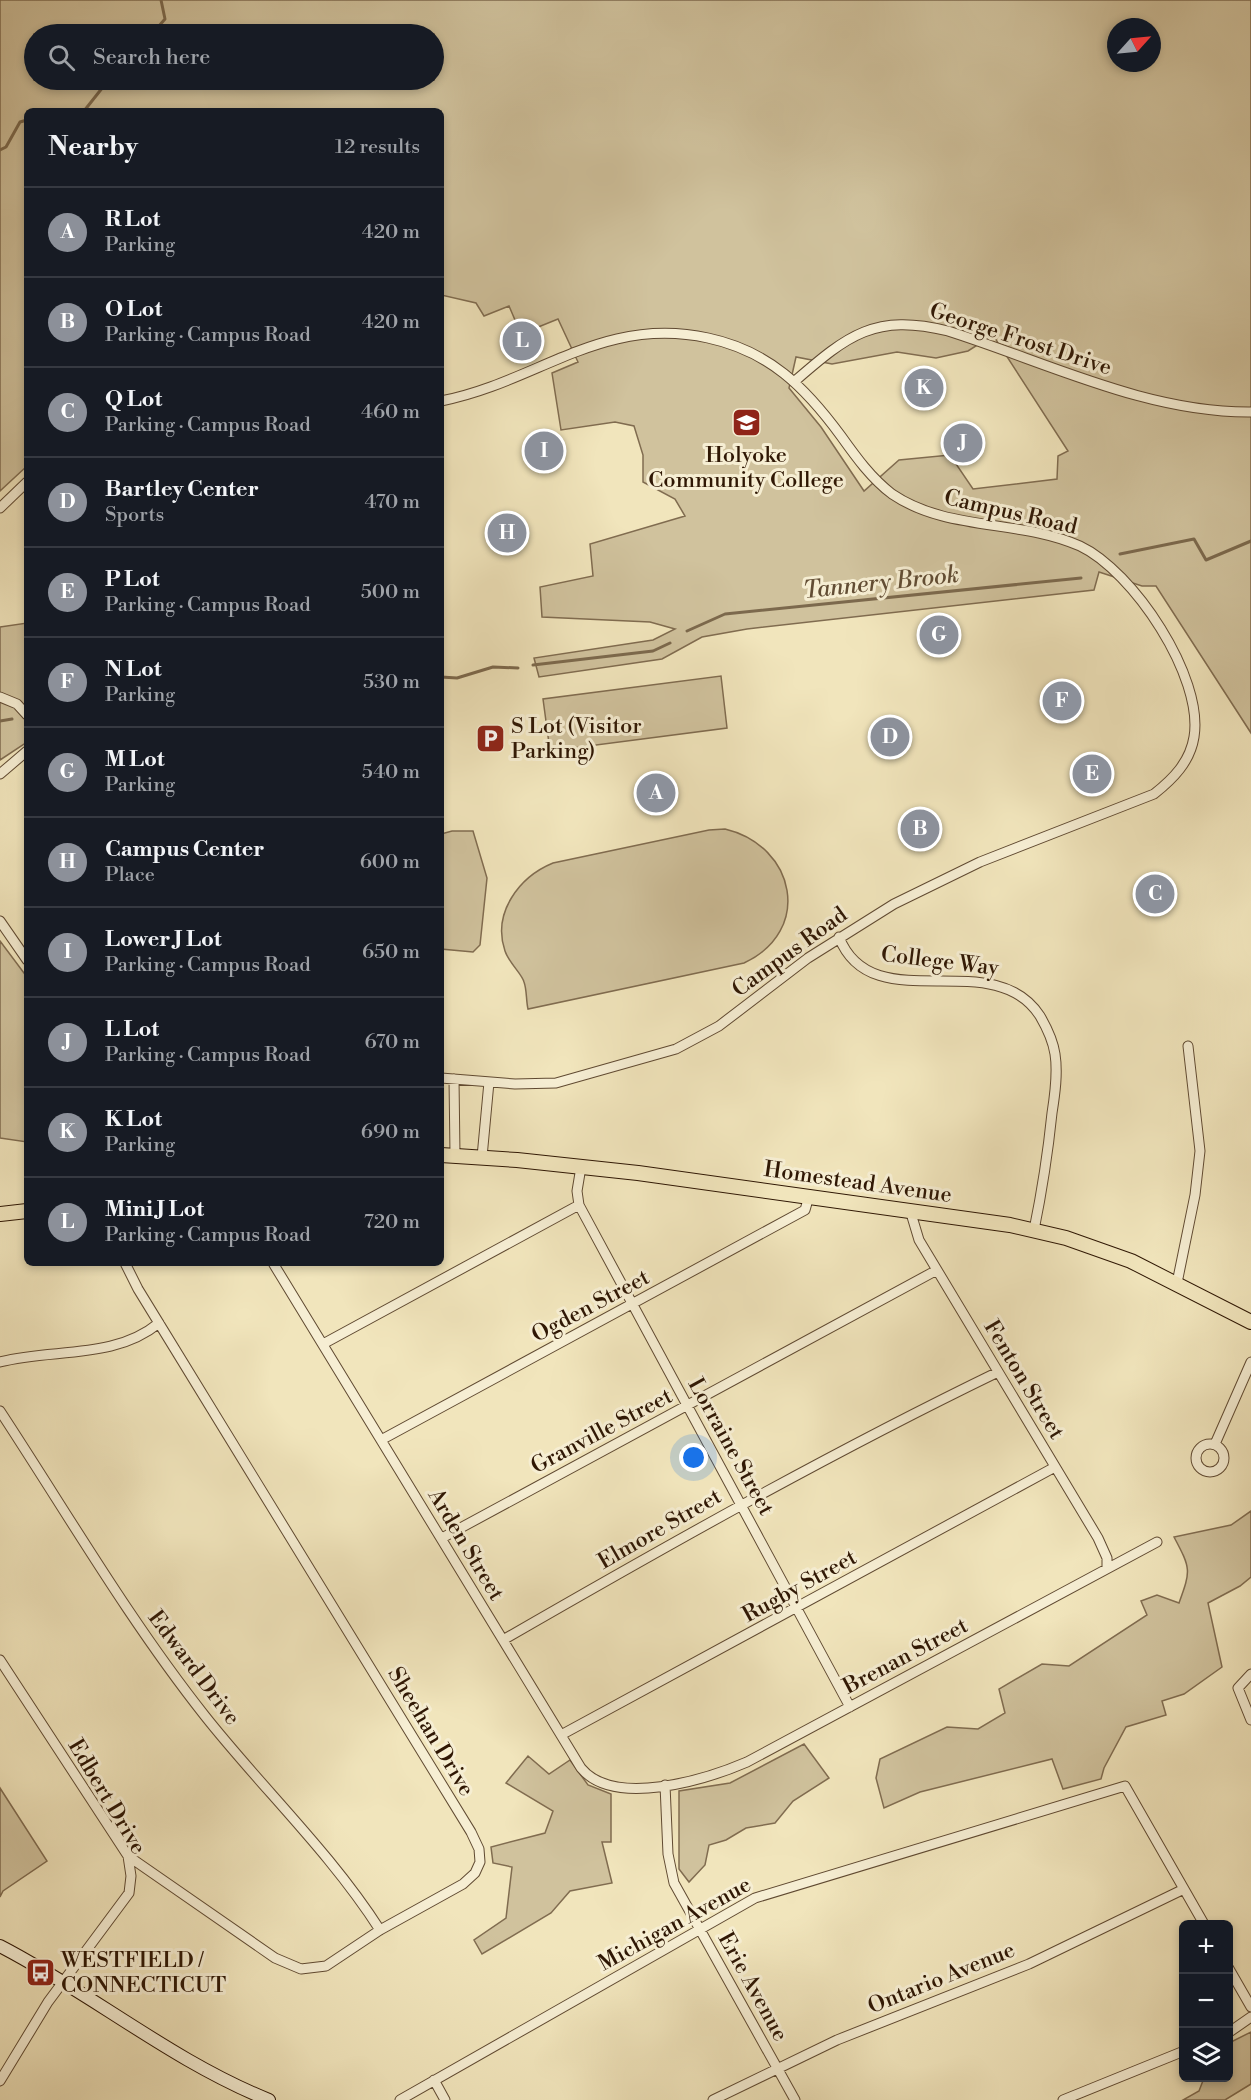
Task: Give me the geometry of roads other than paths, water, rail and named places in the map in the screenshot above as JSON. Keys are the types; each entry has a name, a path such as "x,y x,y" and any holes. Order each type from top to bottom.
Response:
{"main road":[{"name":"Homestead Avenue","path":"448,1155 581,1167 809,1196 1034,1230 1109,1252 1177,1283 1251,1322"},
{"path":"0,1214 24,1211"},
{"path":"0,1946 65,1982 201,2070 269,2100"}],"street":[{"name":"George Frost Drive","path":"795,381 852,336 882,326 912,324 948,331 1162,402 1216,411 1251,412"},
{"name":"Campus Road","path":"444,399 484,390 601,342 649,333 683,334 733,345 759,357 795,381 873,477 901,499 939,515 1062,540 1086,549 1105,563 1136,596 1172,651 1188,684 1195,716 1194,738 1187,759 1172,778 1154,794 952,874 878,912 839,937 729,1019 676,1048 564,1081 531,1084 444,1078"},
{"path":"0,508 24,485"},
{"path":"0,697 17,704 24,712"},
{"path":"0,774 24,754"},
{"path":"0,921 24,956"},
{"name":"College Way","path":"839,937 850,959 872,974 896,979 971,981 1002,986 1024,998 1038,1013 1053,1042 1056,1068 1048,1154 1034,1230"},
{"path":"1177,1283 1195,1195 1200,1151 1188,1047"},
{"path":"448,1155 454,1079"},
{"path":"482,1157 489,1082"},
{"path":"323,1344 579,1205 577,1191 581,1167"},
{"name":"Ogden Street","path":"381,1440 805,1210 809,1196"},
{"name":"Lorraine Street","path":"579,1205 850,1707"},
{"name":"Fenton Street","path":"910,1210 919,1240 1103,1548 1107,1567"},
{"name":"Sheehan Drive","path":"127,1266 159,1323 478,1845 480,1862 471,1877 380,1930 326,1966 301,1969 275,1958 128,1856"},
{"name":"Arden Street","path":"275,1266 580,1768 594,1781 621,1788 665,1785"},
{"name":"Granville Street","path":"442,1538 937,1270"},
{"path":"0,1362 31,1355 86,1352 144,1335 159,1323"},
{"path":"1215,1444 1251,1362"},
{"name":"Elmore Street","path":"503,1640 741,1504 891,1424 998,1372"},
{"name":"Edward Drive","path":"0,1411 164,1663 206,1718 357,1894 380,1930"},
{"name":"Rugby Street","path":"561,1735 1029,1484 1055,1467"},
{"name":"Brenan Street","path":"665,1785 728,1770 1097,1576 1107,1567 1157,1542"},
{"name":"Edbert Drive","path":"0,1660 128,1856 131,1876 129,1893 48,2002 0,2082"},
{"path":"1251,1674 1238,1687 1251,1720"},
{"name":"Erie Avenue","path":"665,1785 670,1871 677,1890 795,2100"},
{"name":"Michigan Avenue","path":"400,2100 755,1898 1125,1786 1184,1889"},
{"path":"1184,1889 1202,1920"},
{"name":"Ontario Avenue","path":"713,2100 837,2040 1029,1964 1184,1889"},
{"path":"1232,1974 1251,2007"},
{"path":"1233,2030 1251,2017"},
{"path":"1063,2100 1179,2053"},
{"path":"434,2080 445,2100"}],"waterway":[{"path":"161,0 165,19 161,24"},
{"path":"86,108 101,90"},
{"path":"0,150 6,147 20,122 24,121"},
{"name":"Tannery Brook","path":"1120,554 1194,539 1206,560 1251,541"},
{"name":"Tannery Brook","path":"687,631 725,614 1081,578"},
{"name":"Tannery Brook","path":"533,665 653,651 670,643"},
{"name":"Tannery Brook","path":"444,677 457,678 493,667 518,668"},
{"name":"Tannery Brook","path":"0,721 12,719"}],"place":[{"name":"Mini J Lot","path":"522,341"},
{"name":"K Lot","path":"924,388"},
{"name":"Holyoke Community College","path":"746,422"},
{"name":"L Lot","path":"963,443"},
{"name":"Lower J Lot","path":"544,451"},
{"name":"Campus Center","path":"507,533"},
{"name":"M Lot","path":"939,635"},
{"name":"N Lot","path":"1062,701"},
{"name":"Bartley Center","path":"890,737"},
{"name":"S Lot (Visitor Parking)","path":"490,738"},
{"name":"P Lot","path":"1092,774"},
{"name":"R Lot","path":"656,793"},
{"name":"O Lot","path":"920,829"},
{"name":"Q Lot","path":"1155,894"},
{"name":"WESTFIELD / CONNECTICUT","path":"40,1972"}]}
